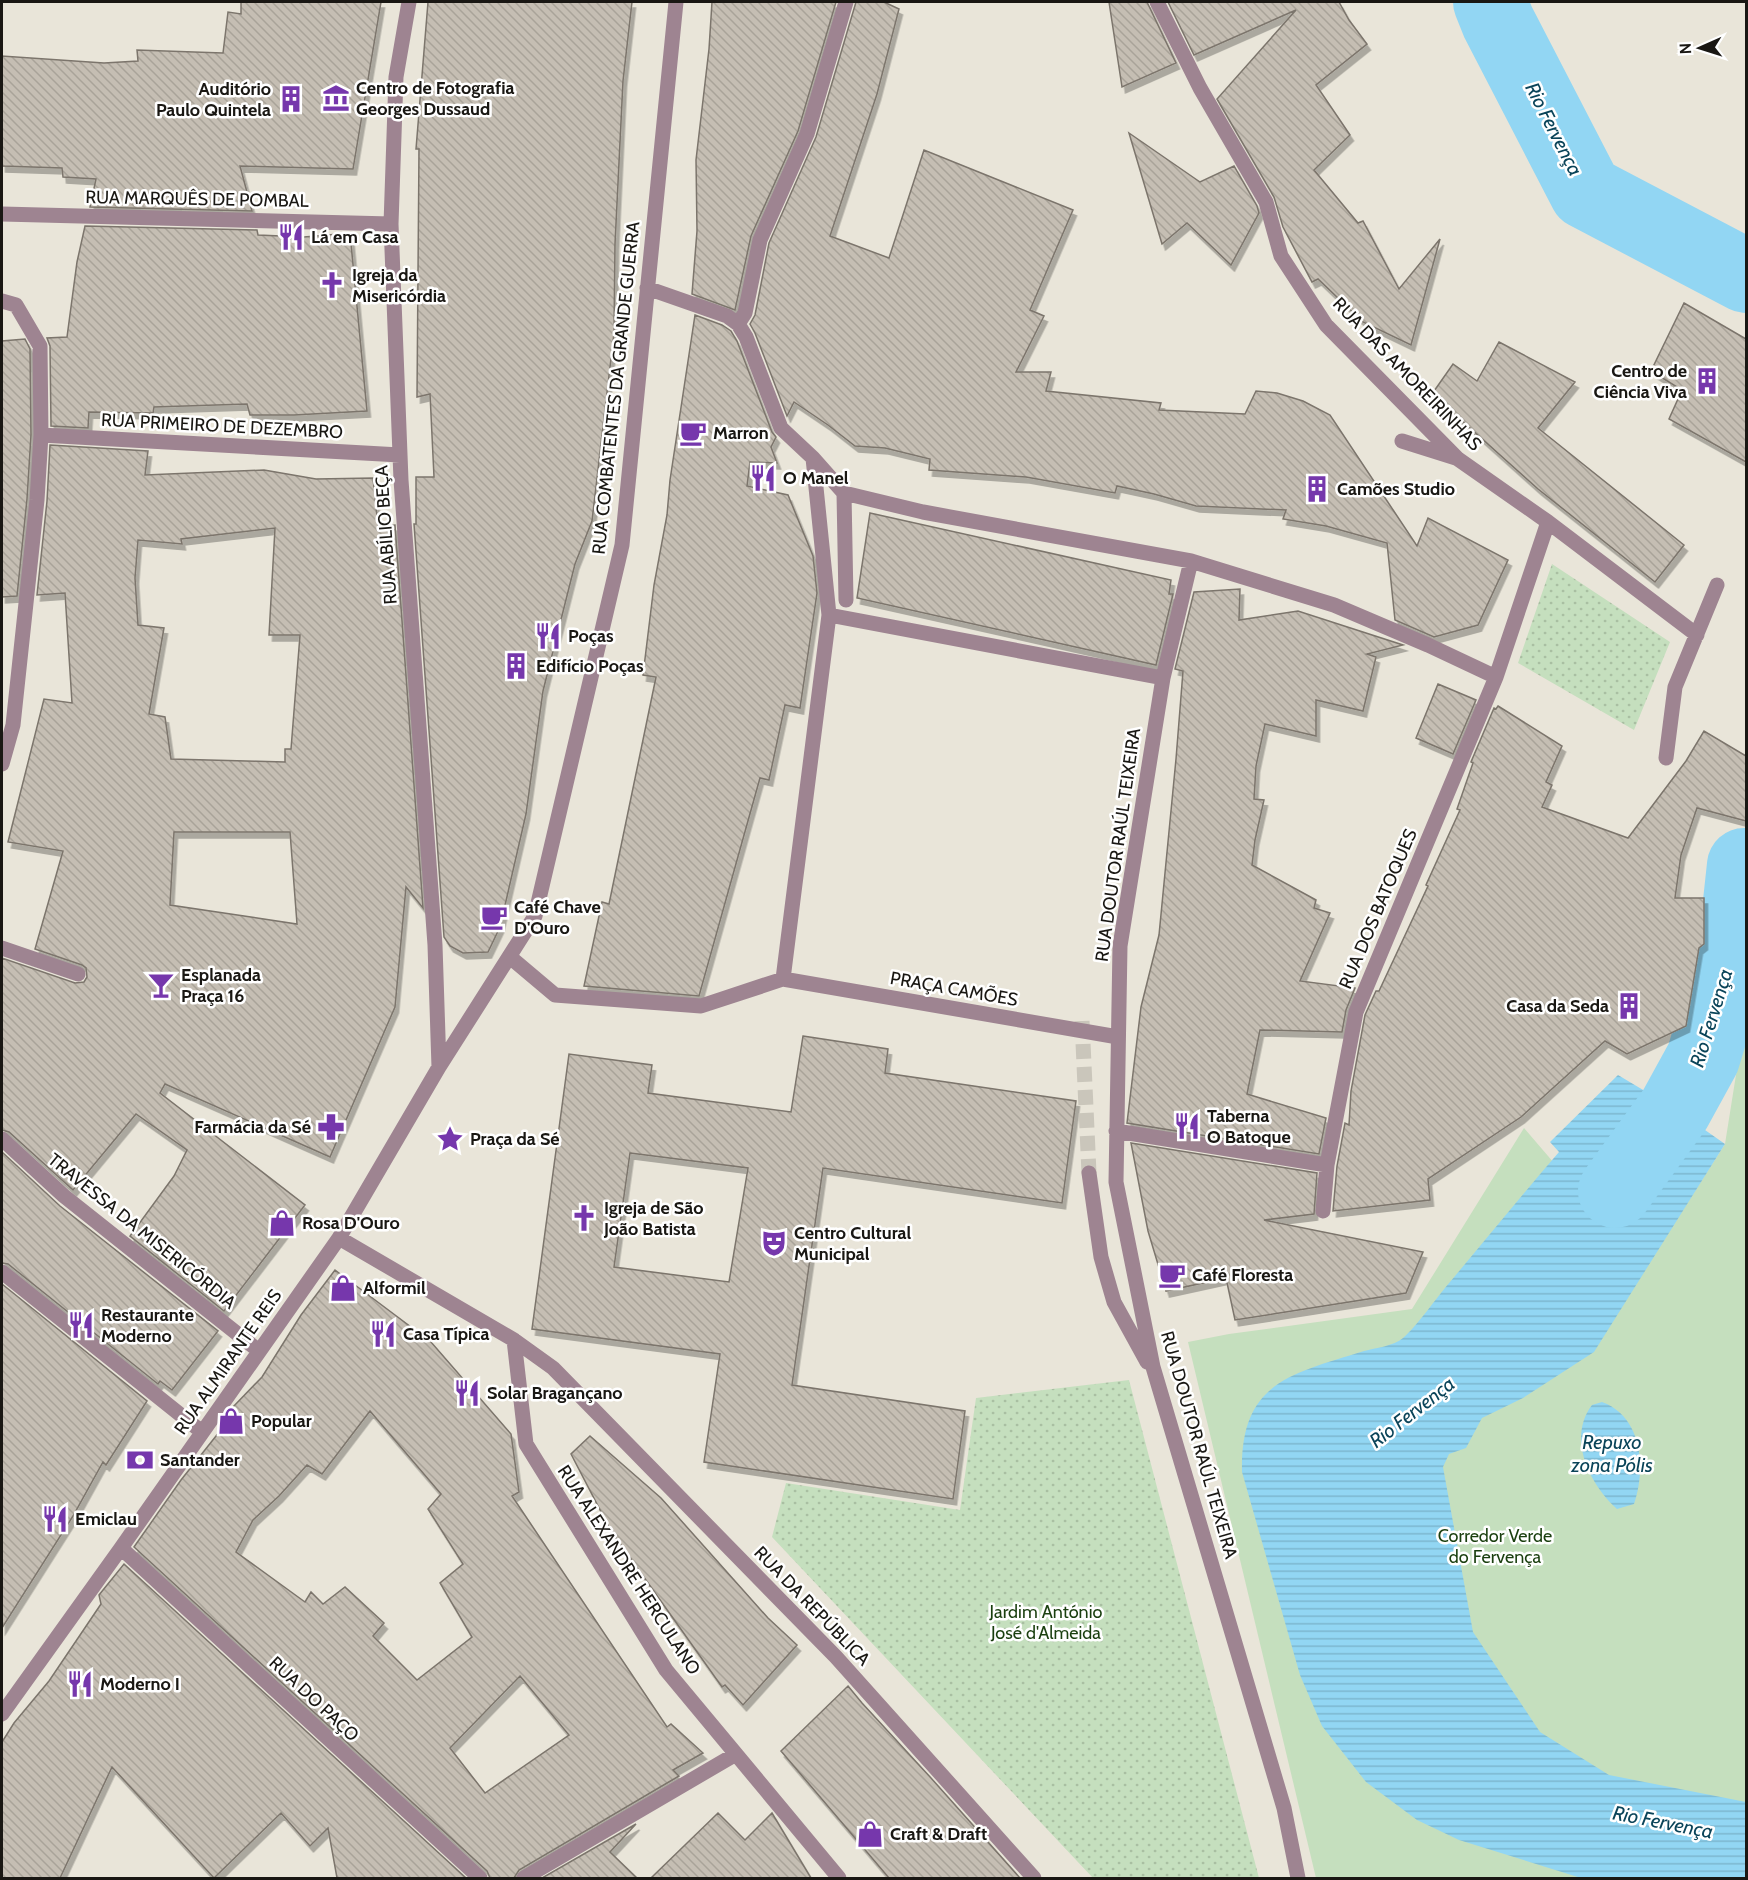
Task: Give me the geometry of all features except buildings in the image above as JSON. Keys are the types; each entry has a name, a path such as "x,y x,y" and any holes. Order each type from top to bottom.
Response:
{"street":[{"name":"RUA ABÍLIO BEÇA","path":"409,2 396,77 391,224 400,455 435,945 439,1067"},
{"name":"RUA COMBATENTES DA GRANDE GUERRA","path":"439,1067 535,916 622,544 676,2"},
{"path":"738,324 745,313 760,240 807,134 846,2"},
{"name":"RUA DAS AMOREIRINHAS","path":"1157,2 1200,88 1266,202 1281,256 1326,325 1458,459 1548,522 1696,635"},
{"name":"RUA MARQUÊS DE POMBAL","path":"2,214 391,224"},
{"path":"647,288 727,316 738,324 746,337 781,428 813,458 844,494 923,512 1191,561 1334,605 1496,677"},
{"path":"2,301 16,305 40,346 41,435 37,500 2,764"},
{"name":"RUA PRIMEIRO DE DEZEMBRO","path":"41,435 400,455"},
{"path":"1402,441 1458,459"},
{"path":"510,957 555,995 701,1006 783,979 829,615 813,458"},
{"path":"844,494 846,600"},
{"name":"RUA DOS BATOQUES","path":"1323,1212 1327,1165 1356,1012 1496,677 1548,522"},
{"name":"RUA DOUTOR RAÚL TEIXEIRA","path":"1191,561 1163,678 1120,946 1116,1182 1153,1367 1284,1808 1298,1878"},
{"path":"1666,758 1675,687 1717,585"},
{"path":"829,615 1163,678"},
{"path":"2,948 78,974"},
{"name":"PRAÇA CAMÕES","path":"783,979 1118,1037"},
{"path":"439,1067 339,1238 514,1340"},
{"path":"1116,1131 1327,1165"},
{"name":"TRAVESSA DA MISERICÓRDIA","path":"2,1139 64,1196 260,1351"},
{"path":"1089,1173 1101,1257 1114,1302 1158,1380"},
{"name":"RUA ALMIRANTE REIS","path":"2,1714 339,1238"},
{"path":"2,1272 202,1432"},
{"name":"RUA DA REPÚBLICA","path":"514,1340 553,1368 836,1657 1034,1878"},
{"name":"RUA ALEXANDRE HERCULANO","path":"514,1340 526,1444 666,1670 839,1878"},
{"name":"RUA DO PAÇO","path":"121,1548 480,1878"},
{"path":"524,1878 736,1754"}],"green space":[{"path":"1552,564 1670,642 1634,730 1518,663"},
{"name":"Corredor Verde do Fervença","path":"1746,1012 1746,1878 1316,1878 1188,1342 1229,1334 1412,1309 1524,1128 1645,1269 1725,1144"},
{"name":"Jardim António José d'Almeida","path":"1129,1380 1259,1878 1093,1878 772,1537 786,1483 960,1510 976,1398"}],"water":[{"path":"1742,841 1746,841 1746,901 1740,902 1727,900"},
{"path":"1618,1075 1675,1109 1725,1144 1594,1352 1523,1398 1482,1418 1466,1448 1449,1454 1443,1467 1473,1632 1540,1732 1609,1775 1746,1802 1746,1878 1581,1878 1459,1840 1417,1820 1366,1782 1322,1726 1300,1675 1242,1472 1244,1442 1250,1418 1261,1400 1275,1386 1293,1375 1338,1359 1390,1345 1409,1333 1559,1152 1550,1142"},
{"name":"Repuxo zona Pólis","path":"1602,1402 1616,1409 1626,1419 1638,1446 1640,1460 1638,1490 1634,1504 1617,1509 1607,1499 1590,1474 1582,1446 1581,1432 1585,1418 1592,1405"}],"waterway":[{"name":"Rio Fervença","path":"1490,2 1498,22 1586,192 1746,276"},
{"name":"Rio Fervença","path":"1615,1191 1675,1109 1703,1058 1726,982 1744,865 1746,865"}],"tunnel":[{"path":"1082,1021 1089,1173"}],"place":[{"name":"Centro de Fotografia Georges Dussaud","path":"336,98"},
{"name":"Auditório Paulo Quintela","path":"291,99"},
{"name":"Lá em Casa","path":"291,237"},
{"name":"Igreja da Misericórdia","path":"332,285"},
{"name":"Centro de Ciência Viva","path":"1707,381"},
{"name":"Marron","path":"693,433"},
{"name":"O Manel","path":"763,478"},
{"name":"Camões Studio","path":"1317,489"},
{"name":"Poças","path":"548,636"},
{"name":"Edifício Poças","path":"516,666"},
{"name":"Café Chave D'Ouro","path":"494,917"},
{"name":"Esplanada Praça 16","path":"161,985"},
{"name":"Casa da Seda","path":"1629,1006"},
{"name":"Taberna O Batoque","path":"1187,1126"},
{"name":"Farmácia da Sé","path":"331,1127"},
{"name":"Praça da Sé","path":"450,1139"},
{"name":"Igreja de São João Batista","path":"584,1218"},
{"name":"Rosa D'Ouro","path":"282,1223"},
{"name":"Centro Cultural Municipal","path":"774,1243"},
{"name":"Café Floresta","path":"1172,1275"},
{"name":"Alformil","path":"343,1288"},
{"name":"Restaurante Moderno","path":"81,1325"},
{"name":"Casa Típica","path":"383,1334"},
{"name":"Solar Bragançano","path":"467,1393"},
{"name":"Popular","path":"231,1421"},
{"name":"Santander","path":"140,1460"},
{"name":"Emiclau","path":"55,1519"},
{"name":"Moderno I","path":"80,1684"},
{"name":"Craft & Draft","path":"870,1834"}]}
